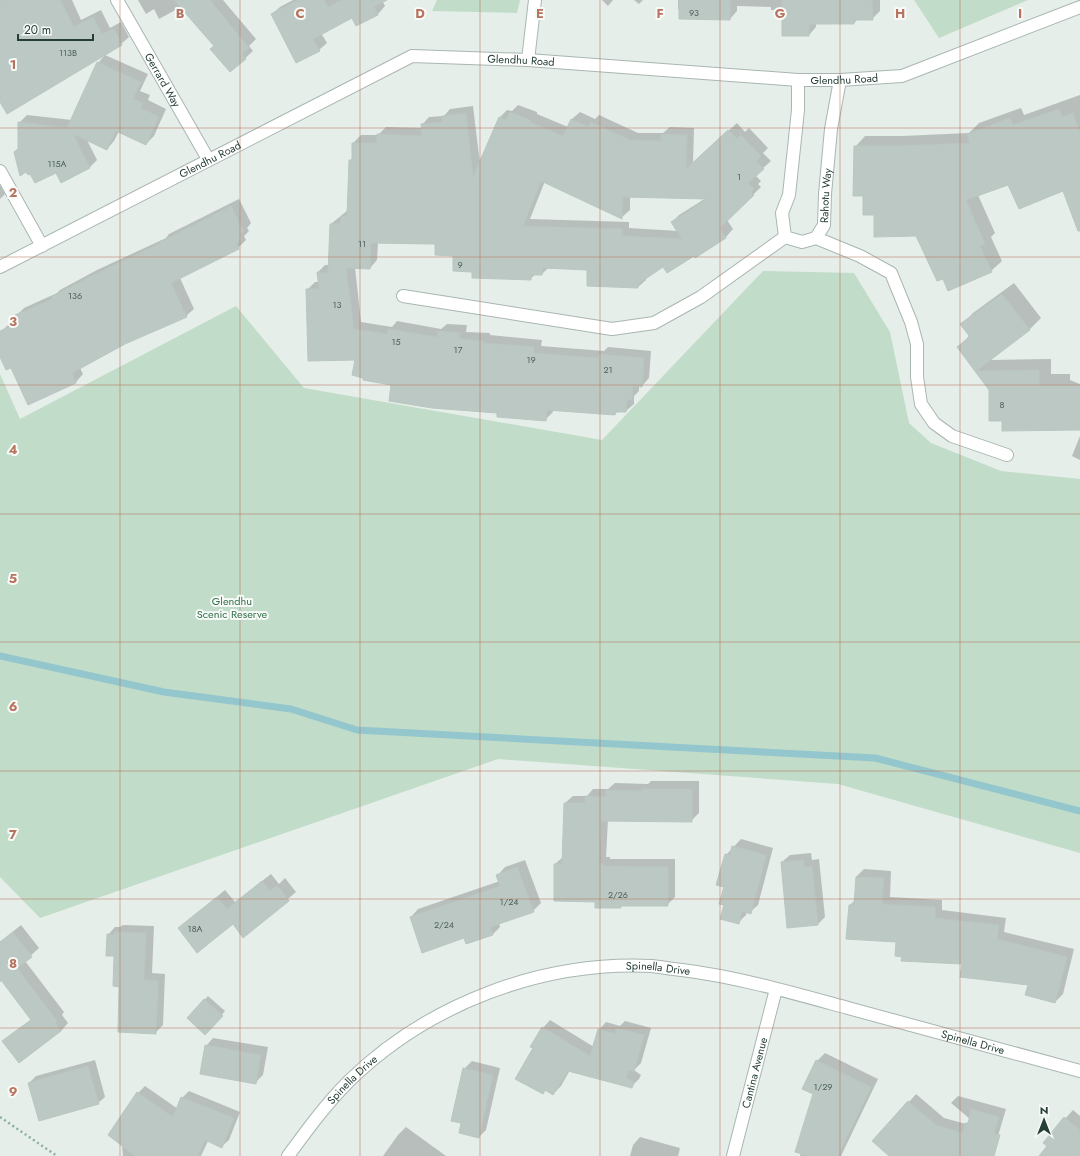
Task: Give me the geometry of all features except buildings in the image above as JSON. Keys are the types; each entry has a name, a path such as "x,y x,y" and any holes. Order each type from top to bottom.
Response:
{"street":[{"name":"Gerrard Way","path":"117,0 208,159"},
{"path":"528,60 535,0"},
{"name":"Glendhu Road","path":"0,267 208,159 412,56 528,60 798,80 840,80 902,76 1080,7"},
{"path":"403,296 612,329 654,323 701,298 785,237 782,213 789,195 798,110 798,80"},
{"name":"Rahotu Way","path":"785,237 802,242 816,238 824,225 825,194 831,137 834,110 840,80"},
{"path":"0,171 42,246"},
{"path":"816,238 860,256 891,273 911,322 917,344 917,377 921,404 934,423 952,436 1007,455"},
{"name":"Spinella Drive","path":"288,1156 315,1120 348,1082 375,1058 408,1033 445,1012 488,993 542,976 574,970 608,967 652,966 700,972 737,979 1080,1071"},
{"name":"Cantina Avenue","path":"733,1156 776,989"}],"path":[{"path":"0,1116 57,1156"}],"green space":[{"path":"437,0 520,0 517,13 432,11"},
{"path":"914,0 1028,0 939,38"},
{"name":"Glendhu Scenic Reserve","path":"763,271 854,273 890,332 909,423 931,443 1001,471 1080,479 1080,853 838,784 498,759 40,918 0,877 0,374 20,419 236,306 304,388 602,440"}],"waterway":[{"path":"0,656 164,692 291,709 357,730 875,758 1080,811"}]}
